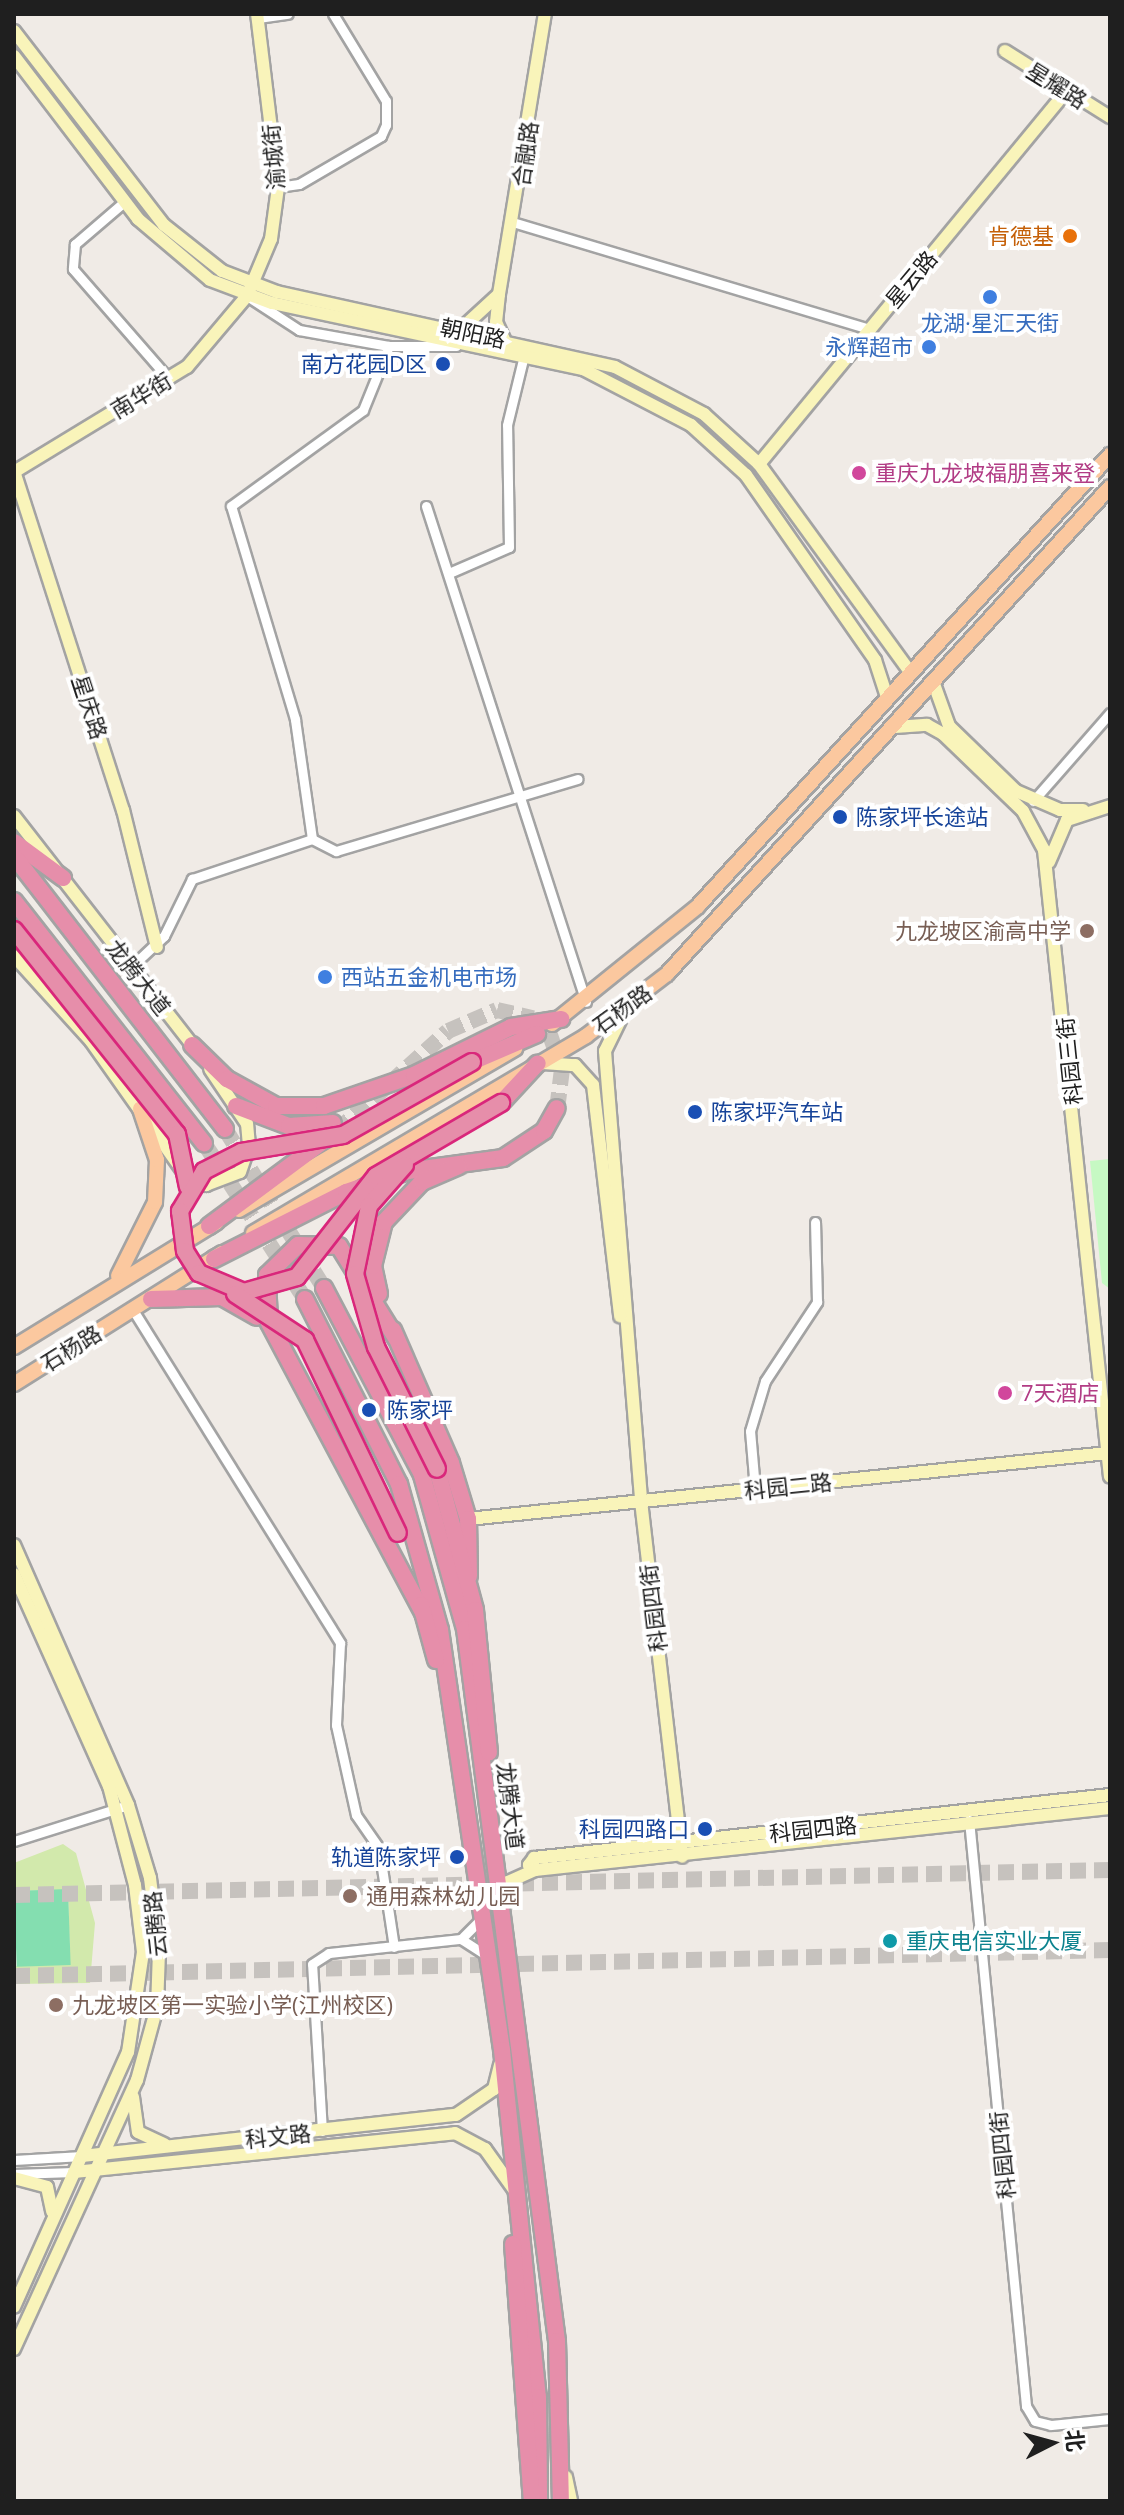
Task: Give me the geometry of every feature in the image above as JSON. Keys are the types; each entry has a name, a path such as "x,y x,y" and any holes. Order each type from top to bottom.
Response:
{"highway":[{"path":"14,842 63,878"},
{"name":"龙腾大道","path":"14,856 225,1129"},
{"path":"14,901 204,1143"},
{"path":"14,930 177,1134 188,1187 180,1211 185,1251 219,1287 263,1307 305,1340 398,1533 457,1731"},
{"path":"192,1045 265,1101 324,1106 414,1075 511,1027 561,1019"},
{"path":"188,1187 222,1158 343,1135 472,1062 537,1034"},
{"path":"219,1287 273,1289 297,1277 376,1176 501,1103 538,1063"},
{"path":"209,1226 335,1127 289,1126 236,1106"},
{"path":"214,1259 346,1192 408,1171 459,1166 523,1149 557,1108"},
{"path":"433,1142 369,1206 355,1274 376,1347 437,1469 469,1576"},
{"path":"459,1166 403,1197 378,1235 374,1278 468,1519 469,1576 490,1719 488,1802"},
{"path":"396,1338 351,1256 318,1242 298,1245 267,1275 269,1323 424,1615"},
{"name":"龙腾大道","path":"324,1288 422,1475 465,1629 557,2341 561,2501"},
{"path":"151,1299 222,1297 269,1323"},
{"name":"龙腾大道","path":"305,1299 399,1484 426,1563 457,1731 502,2050 538,2397 539,2501"},
{"path":"515,2191 512,2265 532,2501"}],"main road":[{"name":"石杨路","path":"14,1347 112,1284 537,1034 586,1002 698,906 1110,455"},
{"name":"石杨路","path":"14,1384 214,1259 302,1199 538,1063 626,1008 728,914 1110,487"},
{"path":"112,1284 135,1254 155,1202 157,1160 140,1109"}],"street":[{"path":"257,16 288,14"},
{"path":"278,187 299,184 381,136 386,125 386,101 333,14"},
{"name":"合融路","path":"496,304 516,223 545,14"},
{"name":"渝城街","path":"250,290 271,239 278,187 257,16"},
{"name":"朝阳路","path":"14,31 164,225 193,252 250,290 504,339 644,378 704,414 759,464 910,672"},
{"name":"星耀路","path":"1005,51 1065,93 1110,117"},
{"name":"朝阳路","path":"14,56 124,202 171,252 250,290 524,355 611,379 691,425 746,475 875,660 887,698"},
{"name":"星云路","path":"759,464 1065,93"},
{"path":"124,202 75,244 73,269 169,379"},
{"path":"516,223 870,329"},
{"path":"250,290 292,328 389,346 484,346"},
{"name":"南华街","path":"14,471 169,379 218,339 250,290"},
{"path":"460,330 496,304 504,339"},
{"path":"312,839 295,719 231,506 363,410 389,346"},
{"path":"449,573 509,547 507,425 524,355"},
{"name":"星庆路","path":"14,471 123,810 157,947"},
{"path":"426,506 586,1002"},
{"path":"846,620 859,622 863,609"},
{"path":"934,684 949,726 1032,801 1083,810 1110,806"},
{"path":"1032,801 1110,713"},
{"name":"科园三街","path":"895,727 927,725 943,734 1023,811 1048,869 1095,1306 1110,1477"},
{"path":"132,966 157,947 192,879 312,839 336,851 519,799 577,779"},
{"path":"1048,869 1058,833 1083,810"},
{"path":"14,816 132,966 236,1106 249,1135 247,1160 230,1180 206,1185 187,1177 140,1109 14,956"},
{"name":"科园四街","path":"626,1008 605,1051 641,1501 682,1850"},
{"name":"科园四街","path":"538,1063 575,1065 593,1085 628,1359"},
{"path":"755,1489 750,1431 765,1381 817,1302 815,1222"},
{"path":"1095,1306 1110,1304"},
{"path":"133,1310 340,1643 336,1725 356,1815 379,1848 394,1947"},
{"name":"科园二路","path":"468,1519 1108,1453"},
{"name":"云腾路","path":"14,1545 150,1878 159,1951 157,2007 137,2080 14,2349"},
{"name":"云腾路","path":"14,1574 122,1807 141,1920 140,2003 119,2076 14,2307"},
{"name":"科园四路","path":"969,1819 1110,1795"},
{"path":"14,1841 122,1807"},
{"name":"科园四路","path":"501,1902 508,1882 535,1870 529,1865 534,1858 682,1850 969,1819 1110,1808"},
{"name":"科园四街","path":"969,1819 1026,2406 1035,2421 1051,2425 1110,2419"},
{"path":"461,1939 483,1915"},
{"path":"322,2131 312,1964 329,1953 461,1939 488,1957"},
{"name":"科文路","path":"14,2160 322,2131 466,2111 494,2089 502,2050"},
{"path":"137,2080 131,2104 135,2127 152,2142 179,2146"},
{"name":"科文路","path":"14,2176 455,2133 485,2149 515,2191"},
{"path":"14,2176 47,2187 49,2227"},
{"path":"562,2460 571,2501"}],"green space":[{"path":"1110,1159 1110,1289 1102,1283 1090,1161"},
{"path":"63,1844 76,1853 95,1923 90,1983 14,1984 14,1966 70,1964 68,1890 14,1891 14,1863"},
{"path":"68,1889 71,1965 17,1967 14,1891"}],"tunnel":[{"path":"337,1131 448,1031 497,1010 533,1018 549,1032 562,1069 557,1108"},
{"path":"225,1129 324,1288"},
{"path":"204,1143 305,1299"},
{"path":"14,1895 1110,1870"},
{"path":"14,1976 1110,1950"}],"place":[{"name":"肯德基","path":"1070,236"},
{"name":"龙湖·星汇天街","path":"990,297"},
{"name":"永辉超市","path":"929,347"},
{"name":"南方花园D区","path":"443,364"},
{"name":"重庆九龙坡福朋喜来登","path":"859,473"},
{"name":"陈家坪长途站","path":"840,817"},
{"name":"九龙坡区渝高中学","path":"1087,931"},
{"name":"西站五金机电市场","path":"325,977"},
{"name":"陈家坪汽车站","path":"695,1112"},
{"name":"7天酒店","path":"1005,1393"},
{"name":"陈家坪","path":"369,1410"},
{"name":"科园四路口","path":"705,1829"},
{"name":"轨道陈家坪","path":"457,1857"},
{"name":"通用森林幼儿园","path":"350,1896"},
{"name":"重庆电信实业大厦","path":"890,1941"},
{"name":"九龙坡区第一实验小学(江州校区)","path":"56,2005"}]}
